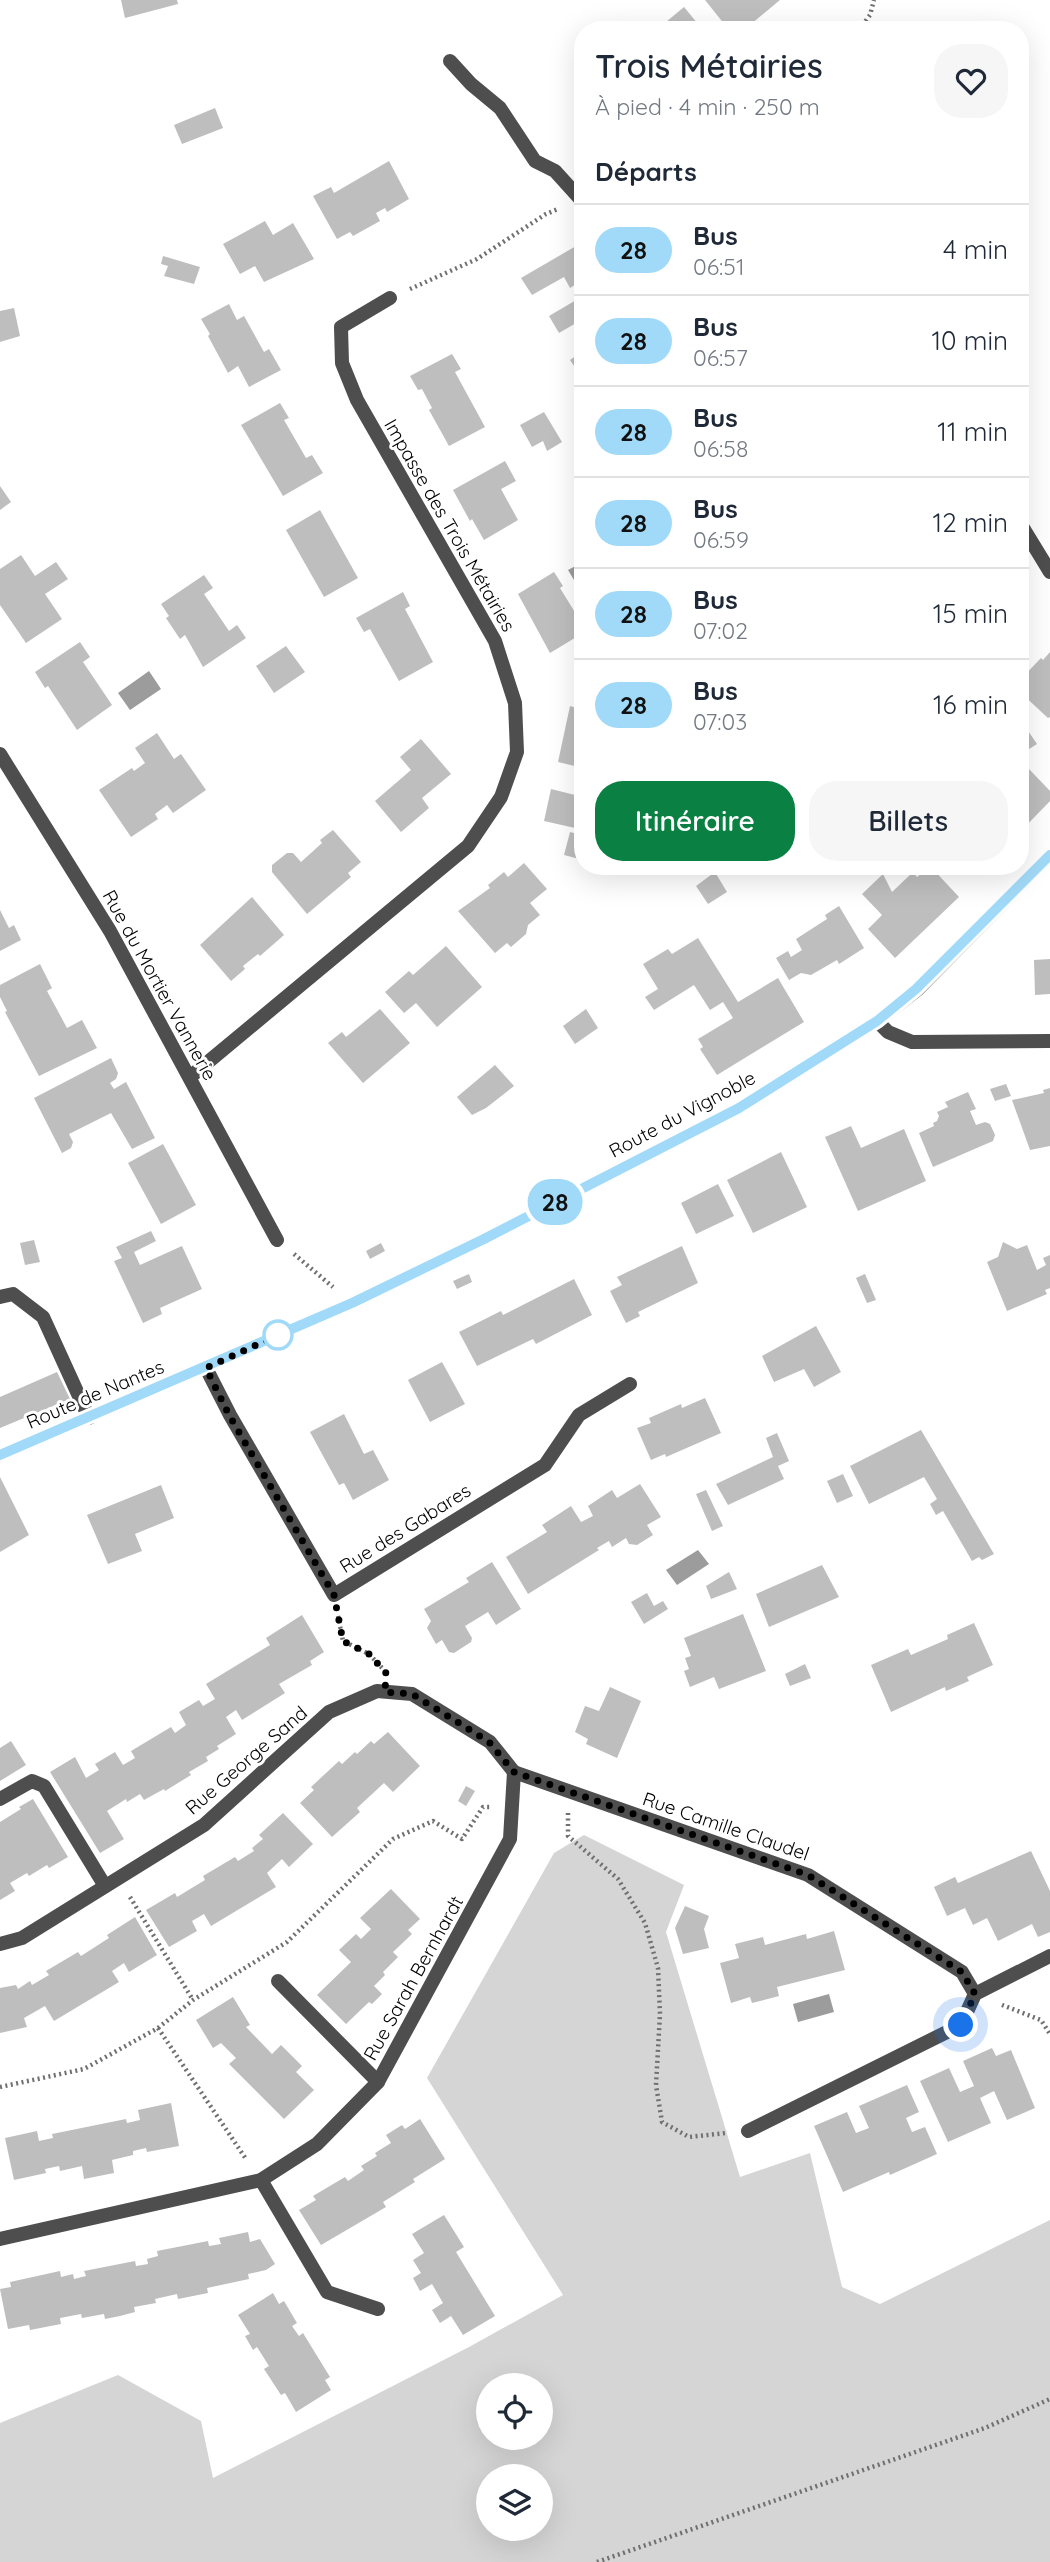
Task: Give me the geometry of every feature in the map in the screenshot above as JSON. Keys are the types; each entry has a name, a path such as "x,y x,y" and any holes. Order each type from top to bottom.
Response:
{"street":[{"path":"450,61 471,84 500,108 535,161 555,171 574,191"},
{"name":"Impasse des Trois Métairies","path":"190,1077 468,846 501,796 517,752 515,703 495,640 357,400 342,363 341,327 390,298"},
{"path":"1029,538 1050,572"},
{"name":"Rue du Mortier Vannerie","path":"0,754 110,931 278,1240"},
{"name":"Route du Vignoble","path":"206,1368 352,1303 484,1239 739,1108 877,1021 916,989 1050,855"},
{"path":"877,1021 888,1032 912,1042 1050,1041"},
{"path":"0,1297 13,1294 43,1317 89,1418"},
{"name":"Route de Nantes","path":"0,1455 206,1368"},
{"name":"Rue des Gabares","path":"206,1368 229,1415 334,1595 545,1465 579,1415 630,1384"},
{"name":"Rue George Sand","path":"0,1944 22,1938 204,1825 329,1712 377,1691 412,1694 489,1742 514,1772"},
{"name":"Rue Camille Claudel","path":"514,1772 808,1875 962,1972 975,1994"},
{"name":"Rue Sarah Bernhardt","path":"0,2239 261,2180 317,2144 378,2082 510,1839 514,1772"},
{"path":"0,1799 32,1781 44,1786 105,1886"},
{"path":"748,2131 961,2025 975,1994 1050,1956"},
{"path":"278,1981 378,2082"},
{"path":"261,2180 327,2292 378,2309"}],"path":[{"path":"866,21 874,0"},
{"path":"390,298 477,259 547,214 574,203"},
{"path":"278,1240 352,1303"},
{"path":"334,1595 343,1641 369,1654 386,1673 385,1692"},
{"path":"567,1791 568,1836 618,1880 645,1923 655,1956 660,2014 656,2085 662,2122 689,2137 748,2131"},
{"path":"0,2087 84,2069 158,2028 193,2000 287,1942 393,1839 433,1821 462,1839 483,1807 512,1810"},
{"path":"119,1878 193,2000"},
{"path":"975,1994 1041,2020 1050,2034"},
{"path":"158,2028 261,2180"},
{"path":"597,2562 985,2428 1050,2399"}],"shaded area":[{"path":"574,567 574,580 568,570"},
{"path":"149,671 161,689 130,710 118,693"},
{"path":"698,1550 709,1564 677,1585 666,1570"},
{"path":"584,1835 684,1885 666,1932 740,2177 810,2153 842,2287 880,2304 1050,2220 1050,2562 0,2562 0,2423 118,2375 201,2421 213,2478 469,2347 563,2295 427,2078 554,1853"},
{"path":"829,1994 834,2012 798,2022 793,2004"}],"building":[{"path":"121,0 177,0 178,4 125,18"},
{"path":"705,0 780,0 755,21 722,21"},
{"path":"684,7 696,21 667,21"},
{"path":"215,108 223,128 182,144 174,125"},
{"path":"389,161 409,199 387,212 385,208 376,213 380,221 353,236 350,232 337,239 313,196 331,187 334,193"},
{"path":"265,221 273,235 293,223 314,259 264,282 255,266 240,274 223,244"},
{"path":"574,247 574,286 570,288 564,277 532,295 521,278"},
{"path":"163,256 200,267 194,284 164,276 168,266 161,264"},
{"path":"574,301 574,324 559,333 549,316"},
{"path":"229,304 237,320 244,316 264,352 269,349 281,370 249,387 238,366 228,373 201,319"},
{"path":"14,308 20,336 0,342 0,311"},
{"path":"452,354 461,369 455,372 485,427 449,446 429,410 432,408 422,389 418,390 410,376"},
{"path":"280,403 289,418 284,420 306,458 312,455 323,473 283,496 241,425"},
{"path":"544,412 562,442 547,451 543,441 532,447 520,425"},
{"path":"505,461 516,481 501,489 518,520 484,540 453,490"},
{"path":"0,486 11,502 0,510"},
{"path":"320,510 358,578 324,597 286,530"},
{"path":"21,555 35,576 56,562 68,579 45,594 62,619 26,643 0,605 0,569"},
{"path":"554,572 574,611 574,638 550,653 518,594"},
{"path":"204,575 213,588 204,594 229,631 237,625 246,638 203,667 185,635 180,639 166,618 169,616 161,604"},
{"path":"403,592 410,606 405,609 433,662 399,681 370,629 364,632 356,618"},
{"path":"80,642 90,657 83,662 112,705 77,730 48,686 45,688 35,672"},
{"path":"286,646 305,672 274,693 256,666"},
{"path":"1050,652 1048,718 1029,700 1029,671 1041,658 1043,660"},
{"path":"570,706 574,707 574,766 558,762"},
{"path":"1029,732 1037,744 1029,749"},
{"path":"157,733 174,759 181,754 206,790 173,813 167,805 155,814 158,819 131,837 99,790 132,768 134,771 145,763 135,748"},
{"path":"421,739 451,774 422,798 429,808 401,832 375,801 411,770 400,757"},
{"path":"1029,769 1050,791 1050,801 1029,823"},
{"path":"551,789 574,795 574,828 544,821"},
{"path":"333,830 361,862 348,873 351,877 307,914 272,872 272,865 287,853 293,853 301,862 322,843 320,840"},
{"path":"570,832 574,833 574,858 564,855"},
{"path":"524,863 547,889 530,903 540,915 528,925 526,934 511,947 507,943 495,953 458,911 490,888 488,885 504,872 508,877"},
{"path":"711,875 717,875 727,892 708,904 696,886"},
{"path":"882,875 892,892 910,875 938,875 959,897 895,958 868,929 882,915 862,894"},
{"path":"252,897 284,935 260,956 258,954 243,966 245,969 231,981 200,945"},
{"path":"839,906 864,948 839,964 837,960 811,975 801,973 789,980 776,958 788,951 791,957 802,950 796,939 827,919 825,915"},
{"path":"0,910 9,928 14,925 21,940 0,951"},
{"path":"698,938 738,1002 778,978 804,1022 717,1075 700,1049 703,1047 698,1039 733,1018 723,1002 710,1010 694,985 654,1010 645,997 658,989 643,964 668,949 672,954"},
{"path":"446,946 482,987 437,1027 416,1003 404,1013 385,992 409,971 413,975"},
{"path":"1050,959 1050,994 1035,995 1034,960"},
{"path":"40,964 52,988 47,991 67,1028 82,1020 97,1048 39,1076 5,1012 7,1011 0,997 0,985"},
{"path":"380,1009 410,1043 363,1083 328,1043 342,1032 346,1037"},
{"path":"586,1009 598,1028 575,1044 563,1026"},
{"path":"111,1058 118,1073 116,1079 110,1083 114,1089 126,1082 155,1138 132,1149 111,1113 69,1134 73,1142 71,1148 62,1153 34,1098"},
{"path":"495,1065 514,1086 486,1108 472,1115 457,1097"},
{"path":"1006,1084 1011,1096 995,1101 990,1089"},
{"path":"1050,1088 1050,1146 1030,1150 1012,1100 1044,1093 1043,1090"},
{"path":"968,1092 976,1109 970,1111 976,1125 985,1122 990,1124 995,1135 993,1141 933,1167 919,1133 934,1126 933,1123 939,1116 937,1112 948,1107 945,1102"},
{"path":"851,1126 861,1148 904,1129 926,1181 858,1211 825,1137"},
{"path":"163,1144 196,1205 161,1224 128,1163"},
{"path":"781,1152 807,1207 753,1233 727,1180"},
{"path":"718,1184 734,1216 696,1234 681,1203"},
{"path":"151,1231 156,1241 134,1252 140,1265 182,1246 202,1289 160,1308 162,1314 143,1323 114,1261 122,1258 116,1247"},
{"path":"34,1240 40,1262 25,1265 20,1243"},
{"path":"1003,1242 1017,1249 1027,1245 1037,1270 1046,1265 1043,1258 1050,1255 1050,1288 1045,1290 1047,1294 1007,1311 987,1262 998,1257"},
{"path":"381,1243 385,1251 370,1259 366,1251"},
{"path":"682,1246 698,1283 638,1312 640,1316 626,1323 610,1291 622,1285 617,1277"},
{"path":"469,1274 472,1282 457,1289 453,1281"},
{"path":"865,1274 876,1300 867,1303 856,1278"},
{"path":"574,1279 592,1315 536,1344 533,1339 477,1366 459,1332 501,1311 503,1315"},
{"path":"816,1326 841,1372 814,1387 804,1369 774,1382 762,1356"},
{"path":"442,1362 465,1404 430,1422 408,1380"},
{"path":"57,1372 70,1399 0,1428 0,1397"},
{"path":"705,1398 721,1433 666,1457 665,1454 651,1460 637,1428 651,1423 649,1418 681,1404 682,1408"},
{"path":"344,1414 364,1454 373,1450 389,1480 353,1500 344,1483 339,1485 310,1432"},
{"path":"921,1430 994,1554 972,1561 943,1511 936,1515 930,1504 937,1499 924,1477 869,1504 850,1466"},
{"path":"777,1433 789,1461 778,1466 784,1479 728,1505 716,1484 773,1457 766,1438"},
{"path":"843,1474 853,1496 837,1503 827,1481"},
{"path":"0,1477 29,1535 0,1552"},
{"path":"640,1484 661,1517 647,1525 653,1535 637,1545 629,1544 626,1538 612,1547 609,1541 528,1594 506,1557 547,1532 542,1525 571,1506 581,1522 593,1516 588,1506 612,1490 617,1498"},
{"path":"161,1485 174,1518 135,1534 142,1551 108,1564 87,1515"},
{"path":"706,1490 723,1526 712,1531 696,1494"},
{"path":"492,1562 521,1609 496,1625 488,1612 465,1626 472,1638 471,1642 454,1653 449,1652 442,1640 436,1644 427,1628 431,1621 424,1609 469,1582 466,1578"},
{"path":"822,1565 839,1597 769,1627 756,1594"},
{"path":"729,1572 737,1589 711,1599 706,1586"},
{"path":"647,1593 654,1606 663,1601 668,1609 644,1624 631,1602"},
{"path":"743,1614 766,1671 719,1689 714,1677 690,1687 684,1671 689,1669 685,1658 691,1656 684,1638"},
{"path":"302,1615 324,1652 310,1661 312,1665 279,1684 285,1693 242,1720 236,1710 226,1717 236,1734 217,1746 219,1749 206,1757 208,1761 189,1772 191,1775 144,1800 140,1794 107,1811 124,1839 100,1853 50,1772 75,1757 86,1778 99,1770 95,1764 115,1752 123,1765 135,1758 131,1751 171,1727 175,1733 186,1725 179,1712 199,1700 203,1706 215,1699 206,1684 270,1645 266,1638"},
{"path":"974,1623 993,1665 967,1677 969,1681 946,1691 945,1687 891,1712 871,1665 908,1649 911,1655 948,1639 947,1635"},
{"path":"805,1664 811,1678 790,1686 785,1674"},
{"path":"610,1687 641,1701 617,1758 586,1744 588,1739 575,1732 585,1706 599,1711"},
{"path":"388,1732 420,1766 393,1792 384,1783 357,1808 360,1812 332,1837 300,1803 314,1790 311,1787 339,1761 342,1764 355,1752 357,1754 371,1741 374,1744"},
{"path":"11,1741 26,1765 0,1781 0,1748"},
{"path":"466,1786 475,1791 466,1806 458,1801"},
{"path":"33,1799 68,1857 49,1868 47,1865 10,1883 15,1891 0,1900 0,1822"},
{"path":"283,1813 313,1844 289,1867 282,1859 267,1873 276,1887 211,1926 204,1914 192,1921 197,1931 169,1947 146,1910 175,1893 177,1897 205,1880 203,1876 235,1857 238,1861 254,1851 252,1848 263,1839 259,1835"},
{"path":"1031,1851 1050,1891 1050,1932 1038,1937 1032,1924 998,1941 987,1918 973,1925 965,1908 947,1916 934,1887 955,1877 958,1883"},
{"path":"391,1889 420,1919 408,1930 412,1934 393,1952 398,1957 374,1986 382,1994 372,2004 369,2002 346,2024 317,1995 351,1962 339,1950 356,1934 361,1939 371,1929 360,1918"},
{"path":"685,1906 709,1916 704,1929 709,1948 683,1954 675,1928"},
{"path":"135,1917 157,1955 129,1972 124,1963 112,1971 119,1982 54,2021 45,2006 24,2018 27,2027 0,2033 0,1988 16,1985 18,1989 30,1981 32,1985 49,1975 46,1971 78,1952 81,1956"},
{"path":"834,1931 845,1970 777,1987 779,1996 752,2003 750,1997 731,2003 720,1963 739,1958 735,1944 763,1937 765,1945 806,1934 807,1939"},
{"path":"233,1997 250,2025 246,2027 272,2054 281,2045 302,2066 296,2072 314,2090 284,2119 229,2064 236,2058 221,2043 213,2048 196,2020"},
{"path":"992,2048 996,2056 1011,2050 1035,2108 1007,2120 994,2091 980,2098 991,2123 948,2142 920,2081 949,2068 960,2092 974,2086 963,2061"},
{"path":"907,2085 919,2112 906,2118 912,2132 925,2127 937,2154 843,2192 814,2126 847,2112 856,2133 869,2128 859,2106"},
{"path":"171,2103 179,2146 147,2152 146,2148 133,2151 133,2155 112,2160 114,2173 84,2179 82,2166 60,2171 59,2166 45,2169 46,2173 14,2180 5,2138 37,2131 39,2141 53,2138 52,2134 126,2119 127,2123 140,2120 138,2110"},
{"path":"420,2119 445,2159 383,2202 386,2207 321,2245 299,2210 316,2200 313,2196 345,2177 348,2181 364,2170 361,2166 391,2143 386,2135 402,2125 405,2129"},
{"path":"444,2215 464,2247 456,2252 495,2316 463,2335 451,2316 440,2323 432,2310 443,2303 432,2284 420,2291 413,2278 421,2273 413,2260 424,2253 412,2234"},
{"path":"248,2232 250,2242 260,2239 275,2264 266,2270 248,2274 249,2279 207,2288 208,2293 178,2299 177,2294 155,2299 156,2303 134,2307 135,2312 120,2316 105,2319 104,2314 82,2318 81,2314 60,2318 61,2324 30,2330 29,2325 8,2329 0,2289 11,2287 10,2282 60,2271 61,2277 73,2274 74,2279 86,2276 84,2271 135,2261 136,2266 148,2264 147,2259 158,2256 157,2251 208,2241 209,2246 221,2244 219,2238"},
{"path":"273,2293 279,2304 284,2301 297,2323 292,2326 299,2336 303,2333 330,2377 325,2380 331,2390 296,2412 285,2393 281,2395 264,2369 269,2366 257,2347 253,2350 245,2336 250,2334 238,2315"}],"bus line":[{"name":"28","path":"0,1455 352,1303 484,1239 739,1108 877,1021 916,989 965,942 1050,855"}],"route":[{"path":"278,1335 206,1368 229,1415 334,1595 343,1641 369,1654 386,1673 385,1692 412,1694 451,1718 489,1742 514,1772 808,1875 962,1972 975,1994 961,2025"}]}
